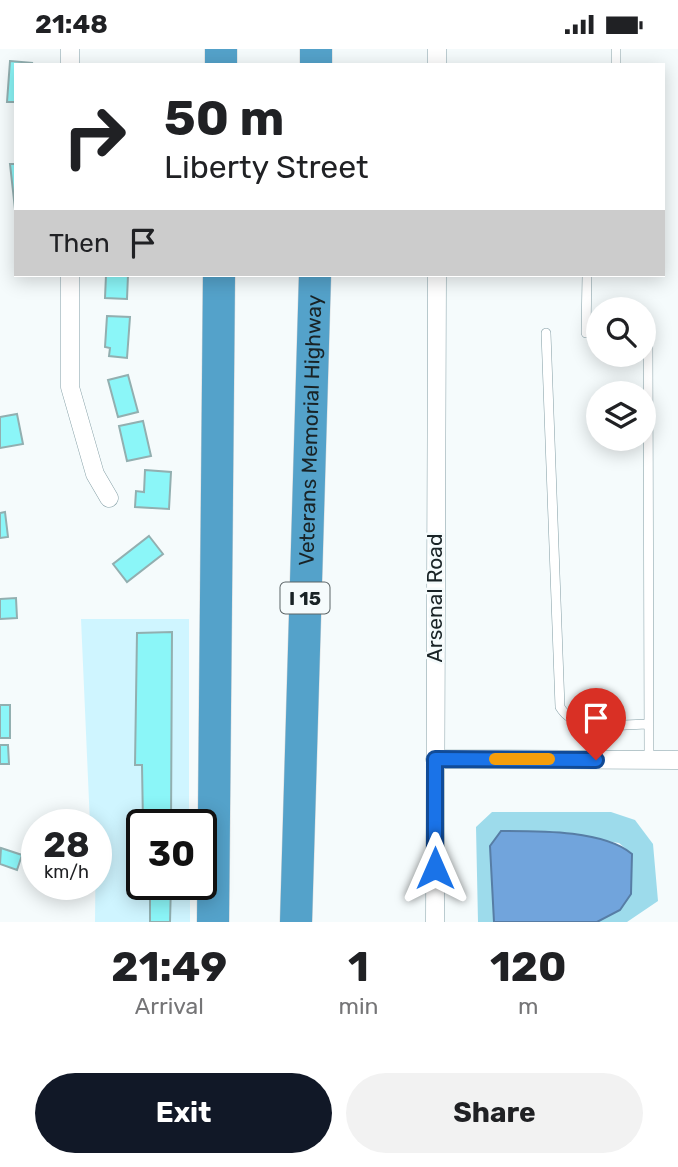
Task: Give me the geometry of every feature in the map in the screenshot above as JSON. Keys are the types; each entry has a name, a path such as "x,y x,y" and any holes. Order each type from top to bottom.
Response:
{"highway":[{"path":"213,922 219,277"},
{"name":"Veterans Memorial Highway","path":"296,922 315,277"}],"street":[{"path":"70,277 70,387 94,474 109,498"},
{"name":"Arsenal Road","path":"435,922 437,277"},
{"path":"435,759 678,760"}],"lane":[{"path":"587,277 587,297"},
{"path":"546,333 560,707 566,717 582,724 649,724"},
{"path":"648,367 649,760"}],"shaded area":[{"path":"81,619 189,619 189,809 126,809 126,900 190,900 190,922 95,922 95,900 112,900 112,809 89,809"},
{"path":"492,812 611,812 635,820 653,844 658,901 627,922 597,922 620,910 632,854 619,843 543,831 490,846 494,922 478,922 476,827"},
{"path":"501,831 570,833 620,846 632,854 631,894 620,910 597,922 494,922 490,846"}],"building":[{"path":"10,61 33,63 14,63 14,102 7,102"},
{"path":"10,164 14,164 14,200"},
{"path":"106,277 128,277 127,299 105,298"},
{"path":"107,316 130,317 127,358 109,356 110,348 105,347"},
{"path":"128,375 138,412 118,417 108,380"},
{"path":"17,414 23,444 0,448 0,417"},
{"path":"143,421 151,456 127,461 119,426"},
{"path":"145,470 171,472 169,509 135,507 136,491 144,492"},
{"path":"5,512 8,537 0,538 0,513"},
{"path":"149,536 163,554 127,582 113,564"},
{"path":"16,598 17,618 0,619 0,599"},
{"path":"172,632 171,809 143,809 142,765 135,765 137,633"},
{"path":"0,705 10,705 10,738 0,738"},
{"path":"0,745 8,745 9,764 0,764"},
{"path":"1,848 21,855 17,870 0,864"},
{"path":"150,900 171,900 170,922 150,922"}],"slow traffic":[{"path":"495,759 549,759"}],"route":[{"path":"435,868 435,759 596,760"}]}
